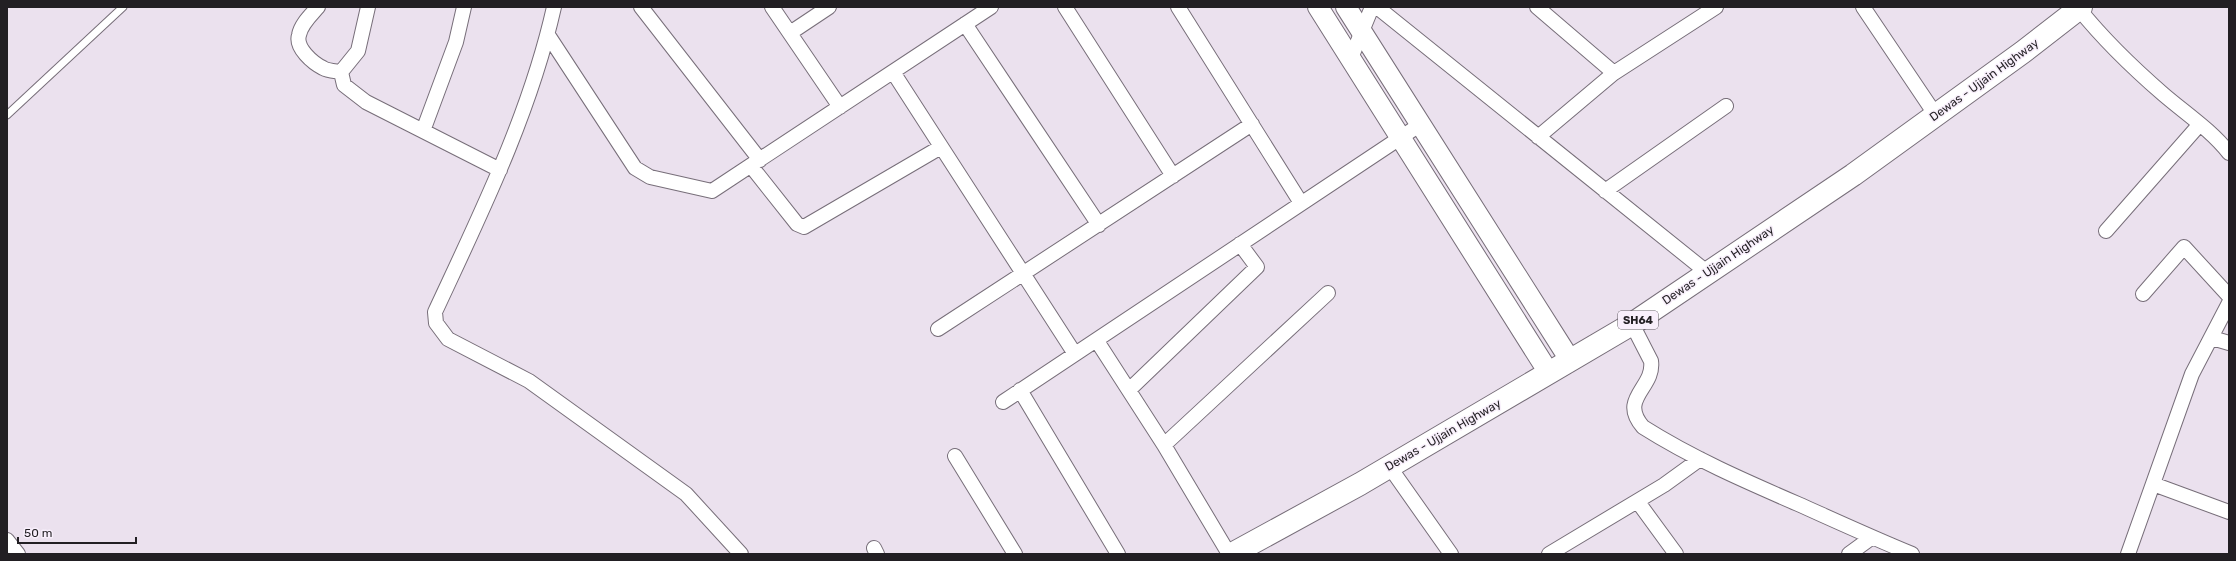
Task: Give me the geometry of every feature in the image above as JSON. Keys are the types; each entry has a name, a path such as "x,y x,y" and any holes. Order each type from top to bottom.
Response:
{"main road":[{"name":"Dewas - Ujjain Highway","path":"1230,554 1389,466 1632,324 1853,175 1935,114 2023,52 2080,8"}],"street":[{"path":"318,7 306,21 298,36 300,46 311,60 324,69 341,72"},
{"path":"341,72 358,51 368,7"},
{"path":"423,131 456,42 464,7"},
{"path":"554,7 548,35 525,106 500,170 435,312 436,323 448,340 529,381 686,494 741,554"},
{"path":"641,7 755,163 797,224 804,227 942,147"},
{"path":"772,7 840,107"},
{"path":"790,34 829,7"},
{"path":"548,35 635,168 650,177 712,191 990,7"},
{"path":"1065,7 1173,176"},
{"path":"1178,7 1301,203"},
{"path":"1318,7 1549,373"},
{"path":"1346,7 1570,360"},
{"path":"1350,58 1372,7"},
{"path":"1377,7 1708,273"},
{"path":"1538,137 1614,73 1716,7"},
{"path":"1863,7 1935,114"},
{"path":"2080,8 2101,36 2162,93 2220,142 2229,153"},
{"path":"1543,9 1614,73"},
{"path":"965,24 1099,224"},
{"path":"341,72 344,85 366,102 500,170"},
{"path":"893,72 1075,354"},
{"path":"1605,190 1726,106"},
{"path":"938,329 1252,124"},
{"path":"1002,402 1097,341 1421,124"},
{"path":"2106,230 2200,124"},
{"path":"1129,390 1258,267 1240,244"},
{"path":"2143,294 2184,248 2229,296"},
{"path":"1164,445 1328,293"},
{"path":"2128,554 2192,374 2229,303"},
{"path":"1632,324 1651,361 1652,367 1634,402 1636,419 1643,427 1700,459 1871,538 1912,554"},
{"path":"2212,338 2229,343"},
{"path":"1097,341 1164,445 1230,554"},
{"path":"1020,390 1118,554"},
{"path":"955,456 1015,554"},
{"path":"1548,554 1563,550 1682,474 1700,459"},
{"path":"1389,466 1451,554"},
{"path":"2153,484 2229,512"},
{"path":"1638,502 1676,554"},
{"path":"1849,554 1871,538"},
{"path":"7,540 18,554"}],"lane":[{"path":"7,114 123,7"}]}
